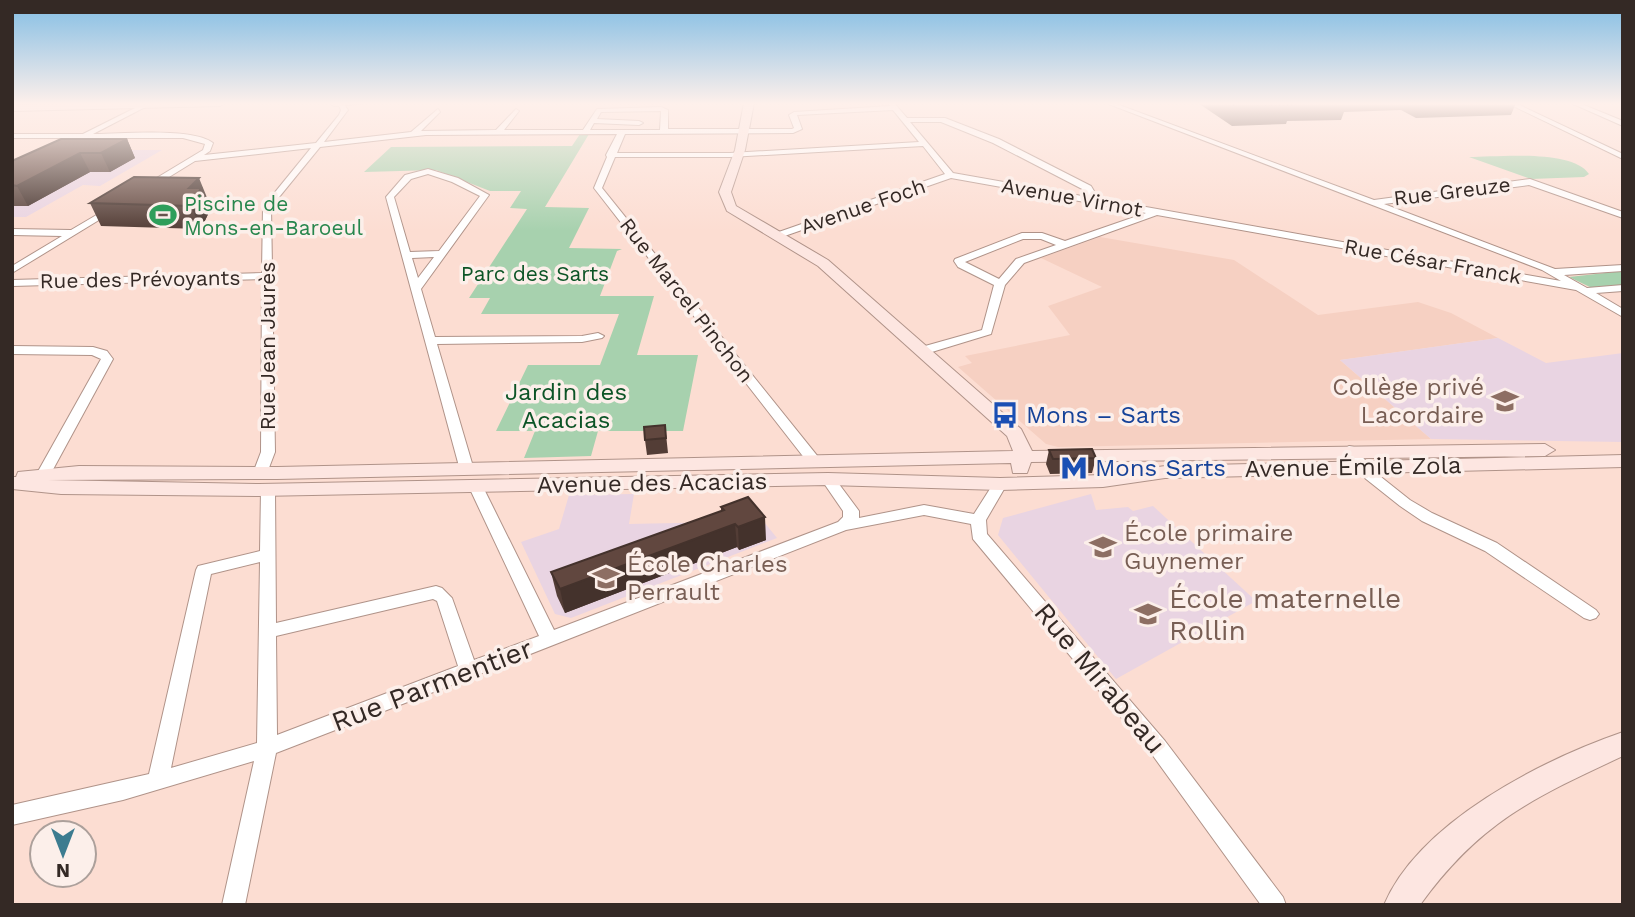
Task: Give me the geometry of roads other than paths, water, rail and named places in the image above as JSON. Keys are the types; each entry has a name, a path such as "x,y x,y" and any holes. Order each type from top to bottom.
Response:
{"main road":[{"path":"741,146 725,192 727,201 738,214 823,263 1017,435 1023,456 1016,475 1000,484"},
{"name":"Avenue Émile Zola","path":"1023,456 1349,450 1623,452"},
{"name":"Avenue des Acacias","path":"268,483 471,478 814,461 1023,456"},
{"path":"814,461 828,479"},
{"name":"Avenue Émile Zola","path":"1000,484 1090,482 1157,472 1623,461"},
{"path":"12,480 43,475 268,483"},
{"name":"Avenue des Acacias","path":"471,478 828,479 1000,484"},
{"path":"12,480 49,488 268,483"},
{"path":"1400,905 1449,844 1482,817 1546,779 1623,743"}],"street":[{"path":"143,190 208,150 208,146"},
{"path":"194,159 311,146"},
{"name":"Rue Jean Jaurès","path":"233,905 267,748 267,207 317,146"},
{"name":"Rue Marcel Pinchon","path":"615,146 598,188 814,461"},
{"path":"610,155 739,154 892,146"},
{"path":"926,146 950,175"},
{"path":"1003,146 1088,188 1090,191 1084,199"},
{"path":"1224,146 1556,272 1623,314"},
{"path":"1600,146 1623,157"},
{"path":"417,287 485,194 439,173 428,171 408,177 390,196 405,255 417,287 471,478 549,639"},
{"name":"Avenue Virnot","path":"950,175 1285,235"},
{"name":"Avenue Foch","path":"776,236 950,175"},
{"name":"Rue Greuze","path":"1375,202 1530,182 1623,215"},
{"path":"12,270 120,204"},
{"path":"922,351 987,332 1000,285 1020,261 1156,212"},
{"path":"12,232 73,233"},
{"name":"Rue César Franck","path":"1285,235 1584,289"},
{"path":"1000,285 962,265 961,259 1023,236 1042,236 1063,244"},
{"path":"405,255 442,252"},
{"path":"1556,272 1623,268"},
{"name":"Rue des Prévoyants","path":"12,283 268,276"},
{"path":"1584,289 1623,288"},
{"path":"432,341 598,336"},
{"path":"12,350 93,351 103,354 107,359 43,475"},
{"path":"1349,450 1377,482 1414,509 1491,547 1590,614"},
{"path":"828,479 851,511 844,526"},
{"path":"978,520 1000,484"},
{"name":"Rue Parmentier","path":"12,815 159,781 267,748 844,526 924,510 978,520"},
{"name":"Rue Mirabeau","path":"978,520 979,535 1158,747 1275,905"},
{"path":"159,781 204,570 268,555"},
{"path":"268,631 422,593 436,593 444,598 469,672"}],"place":[{"name":"Piscine de Mons-en-Baroeul","path":"163,215"},
{"name":"Collège privé Lacordaire","path":"1505,401"},
{"name":"Mons – Sarts","path":"1005,415"},
{"name":"Mons Sarts","path":"1074,468"},
{"name":"École primaire Guynemer","path":"1103,547"},
{"name":"École Charles Perrault","path":"606,578"},
{"name":"École maternelle Rollin","path":"1148,614"}],"park label":[{"name":"Parc des Sarts","path":"535,273"},
{"name":"Jardin des Acacias","path":"566,406"}]}
